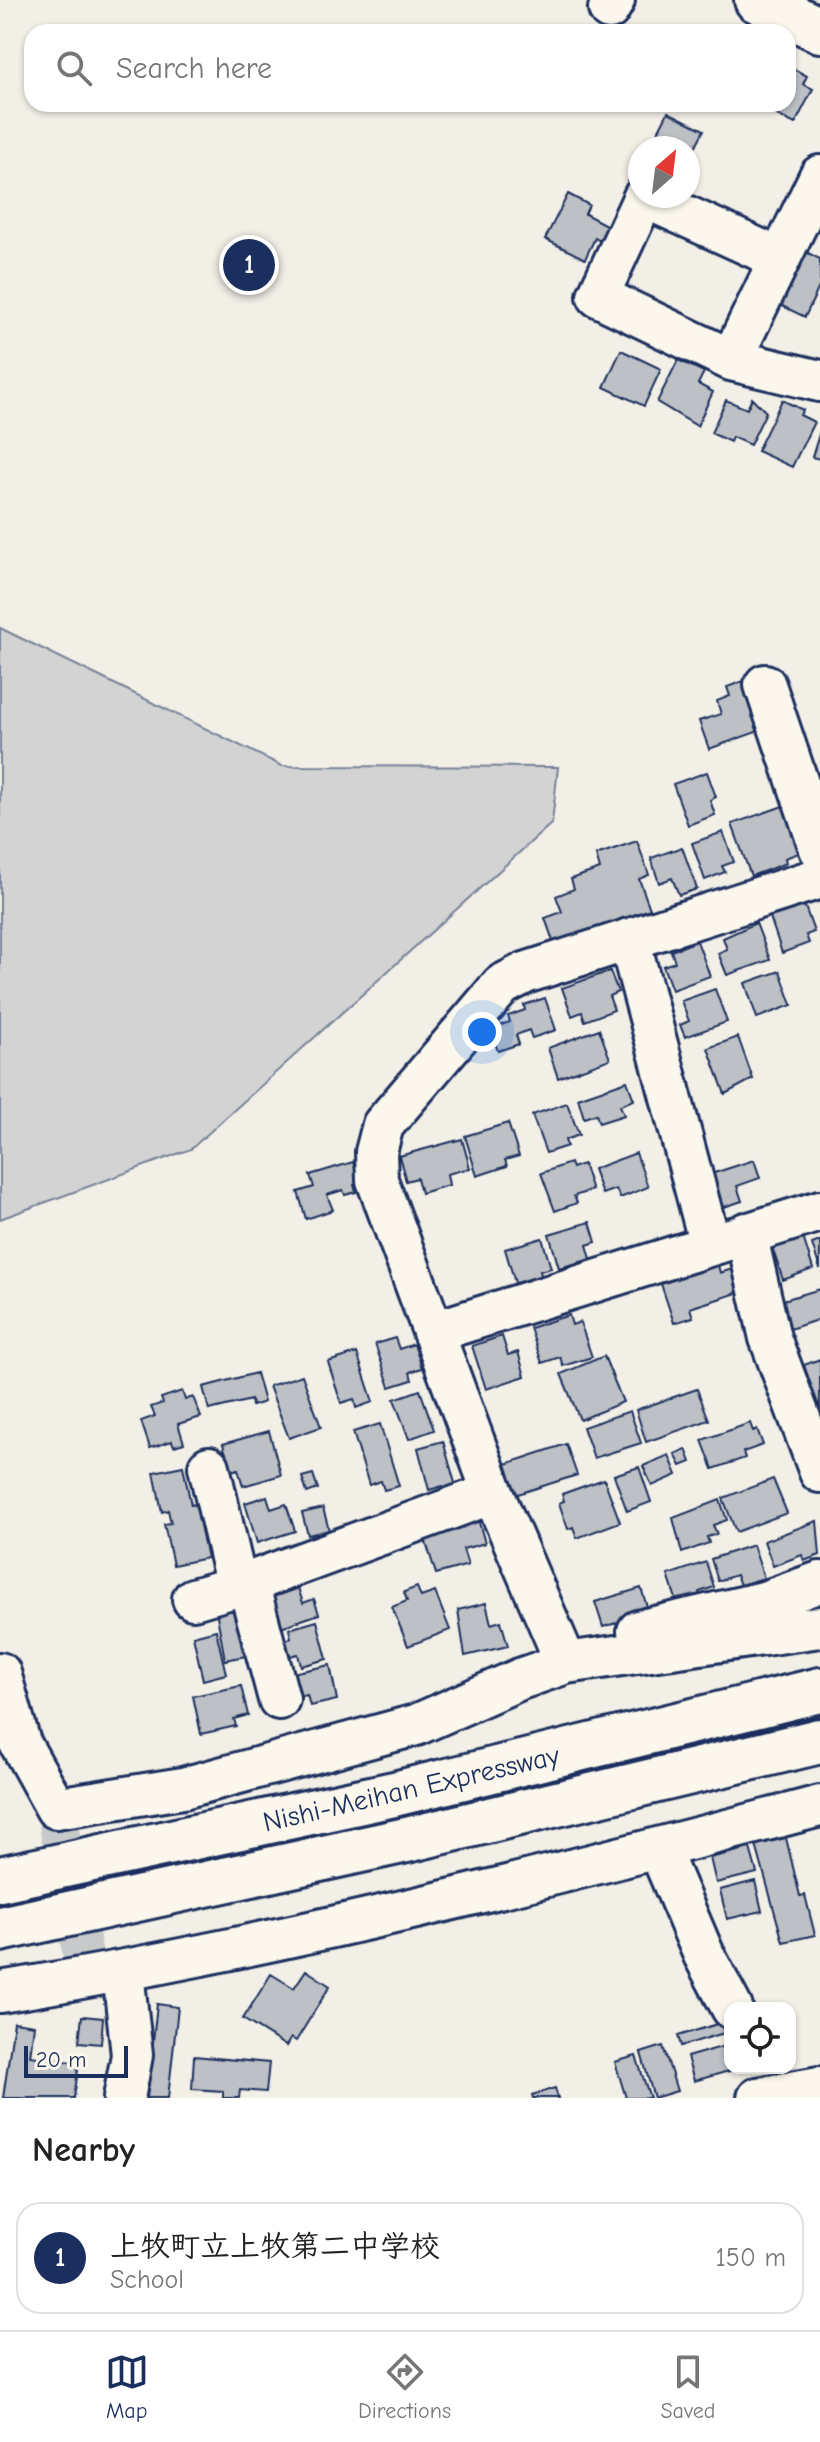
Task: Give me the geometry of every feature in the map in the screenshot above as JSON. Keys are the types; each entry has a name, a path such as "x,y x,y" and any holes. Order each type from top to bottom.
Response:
{"main road":[{"path":"757,0 820,30"},
{"name":"Nishi-Meihan Expressway","path":"0,1879 394,1794 820,1690"},
{"name":"Nishi-Meihan Expressway","path":"0,1929 411,1839 820,1741"}],"street":[{"path":"731,360 820,176"},
{"path":"778,258 644,197 598,296 731,360 820,381"},
{"path":"564,1656 493,1493 377,1180 376,1152 383,1125 502,985 525,973 819,875 765,685"},
{"path":"629,939 728,1238 770,1338 820,1472"},
{"path":"433,1332 820,1211"},
{"path":"209,1467 279,1699"},
{"path":"193,1599 243,1585 493,1493"},
{"path":"0,1673 20,1743 56,1808 183,1788 416,1725 564,1656 764,1602 820,1582"},
{"path":"564,1656 820,1627"},
{"path":"0,1992 123,1972 401,1912 820,1806"},
{"path":"659,1849 704,1955 729,2002"},
{"path":"123,1972 132,2055 124,2098"},
{"path":"769,2089 820,2087"}],"shaded area":[{"path":"0,628 282,766 558,767 552,823 191,1149 0,1219"}],"building":[{"path":"796,70 807,76 803,84 813,89 795,124 770,112 796,112"},
{"path":"668,112 704,130 700,138 656,136"},
{"path":"568,194 589,205 585,214 608,226 600,241 595,238 585,259 545,239"},
{"path":"806,252 820,259 820,285 805,317 780,305"},
{"path":"621,350 661,369 644,406 604,387"},
{"path":"678,360 704,372 698,384 713,392 697,426 657,402"},
{"path":"752,398 766,412 750,445 732,437 730,442 711,433 726,400 747,409"},
{"path":"782,400 803,410 800,415 814,422 792,467 757,451"},
{"path":"820,431 820,459 812,457"},
{"path":"744,681 762,730 709,749 699,721 721,714 717,701 730,696 727,687"},
{"path":"707,772 716,797 710,800 715,815 688,825 673,784"},
{"path":"783,806 799,853 785,858 786,863 751,876 732,824"},
{"path":"723,832 734,862 722,866 725,872 705,880 692,843"},
{"path":"637,841 649,875 639,879 650,909 554,944 545,918 562,912 556,896 574,889 571,879 600,869 596,855"},
{"path":"682,847 697,889 679,895 672,878 659,883 651,858"},
{"path":"803,901 814,932 806,935 809,943 782,953 770,917"},
{"path":"756,923 770,960 727,975 718,953 727,949 723,938"},
{"path":"697,941 710,976 672,990 663,966 675,962 671,951"},
{"path":"610,971 618,992 609,996 614,1010 585,1021 582,1012 572,1016 562,988"},
{"path":"780,971 792,1005 757,1018 745,983"},
{"path":"715,989 727,1022 685,1037 680,1025 689,1021 681,1001"},
{"path":"545,998 556,1030 532,1038 529,1030 516,1035 519,1044 498,1051 490,1029 510,1022 508,1016 525,1010 524,1005"},
{"path":"599,1029 610,1059 558,1078 548,1048"},
{"path":"738,1037 753,1079 725,1094 708,1048"},
{"path":"627,1081 634,1100 620,1105 624,1115 599,1123 596,1114 584,1118 578,1098"},
{"path":"567,1103 579,1135 565,1140 567,1146 546,1153 532,1115"},
{"path":"508,1123 519,1156 505,1160 507,1166 477,1176 465,1136"},
{"path":"462,1139 470,1168 447,1174 449,1185 421,1193 417,1178 406,1181 399,1156"},
{"path":"636,1153 648,1187 620,1198 616,1189 602,1194 593,1169"},
{"path":"754,1160 760,1178 737,1186 742,1201 715,1210 705,1176"},
{"path":"353,1162 360,1183 354,1185 356,1192 345,1195 343,1190 327,1195 333,1210 306,1219 298,1192 314,1187 310,1175"},
{"path":"570,1163 572,1168 583,1164 592,1190 574,1196 577,1203 555,1211 541,1173"},
{"path":"590,1222 596,1242 587,1245 591,1259 559,1268 549,1234"},
{"path":"803,1237 813,1269 783,1280 772,1247"},
{"path":"542,1238 551,1268 540,1271 542,1278 516,1286 505,1249"},
{"path":"820,1241 820,1269 812,1244"},
{"path":"718,1265 720,1273 732,1269 740,1292 690,1308 693,1317 674,1323 661,1284"},
{"path":"820,1289 820,1319 790,1329 780,1301"},
{"path":"569,1315 572,1325 580,1322 592,1357 563,1366 560,1357 542,1363 530,1328"},
{"path":"502,1336 508,1355 518,1352 525,1376 486,1389 472,1346"},
{"path":"395,1338 399,1349 414,1344 422,1368 410,1372 412,1380 390,1387 375,1344"},
{"path":"357,1353 373,1402 356,1408 354,1399 341,1403 328,1362"},
{"path":"604,1356 623,1402 580,1420 561,1374"},
{"path":"820,1359 820,1410 819,1410 804,1365"},
{"path":"256,1373 264,1402 252,1406 251,1400 209,1410 203,1387"},
{"path":"302,1375 321,1427 289,1438 269,1386"},
{"path":"697,1389 709,1420 646,1442 636,1410"},
{"path":"420,1390 434,1430 409,1439 394,1399"},
{"path":"182,1391 185,1400 193,1397 201,1417 178,1424 184,1443 174,1446 172,1441 150,1448 141,1421 155,1416 151,1407 163,1403 161,1398"},
{"path":"630,1411 641,1443 594,1458 583,1427"},
{"path":"750,1423 753,1431 757,1429 763,1445 743,1452 745,1458 713,1469 702,1440"},
{"path":"380,1424 399,1486 384,1490 381,1481 369,1485 353,1432"},
{"path":"269,1431 281,1475 243,1486 238,1469 231,1471 223,1444"},
{"path":"443,1441 457,1490 445,1494 443,1486 429,1490 418,1448"},
{"path":"566,1444 577,1475 515,1495 506,1464"},
{"path":"686,1449 691,1462 681,1466 675,1454"},
{"path":"669,1455 677,1475 652,1486 643,1466"},
{"path":"183,1466 191,1505 196,1504 207,1558 173,1565 164,1524 171,1523 168,1510 162,1512 154,1472"},
{"path":"639,1467 651,1502 627,1511 614,1475"},
{"path":"313,1474 318,1489 307,1493 302,1477"},
{"path":"604,1479 620,1522 577,1538 573,1527 568,1529 559,1503 564,1501 562,1494"},
{"path":"773,1479 787,1513 736,1532 723,1498"},
{"path":"267,1496 271,1509 286,1504 295,1531 257,1543 245,1503"},
{"path":"720,1500 727,1520 713,1525 717,1534 707,1537 709,1543 682,1553 673,1518"},
{"path":"323,1508 329,1530 308,1535 302,1513"},
{"path":"478,1519 485,1543 463,1549 468,1565 436,1574 424,1536"},
{"path":"817,1521 820,1555 804,1561 802,1555 773,1566 764,1541"},
{"path":"753,1545 764,1578 740,1585 736,1575 718,1581 711,1559"},
{"path":"706,1562 714,1587 699,1592 703,1603 680,1611 668,1575"},
{"path":"417,1587 421,1597 435,1592 450,1630 408,1646 392,1607 407,1601 404,1592"},
{"path":"298,1588 303,1603 314,1599 319,1614 275,1629 266,1599"},
{"path":"641,1588 649,1613 603,1627 595,1602"},
{"path":"486,1603 491,1624 501,1621 508,1646 465,1656 458,1610"},
{"path":"237,1607 246,1656 225,1660 216,1610"},
{"path":"317,1621 327,1659 301,1666 298,1654 282,1658 277,1641 291,1638 289,1629"},
{"path":"216,1630 226,1674 203,1680 193,1636"},
{"path":"330,1665 337,1700 310,1706 307,1695 297,1697 292,1673"},
{"path":"241,1686 248,1715 234,1719 236,1726 201,1734 193,1696"},
{"path":"786,1838 800,1896 805,1895 815,1935 783,1942 756,1845"},
{"path":"750,1848 757,1873 716,1883 710,1858"},
{"path":"755,1881 762,1911 727,1919 720,1890"},
{"path":"306,1970 330,1986 296,2041 291,2038 286,2046 243,2019 271,1974 294,1988"},
{"path":"157,2004 178,2007 168,2098 147,2098"},
{"path":"82,2016 103,2018 101,2044 79,2042"},
{"path":"14,2022 34,2025 30,2056 79,2063 74,2098 3,2098"},
{"path":"721,2023 724,2033 681,2046 678,2036"},
{"path":"663,2046 677,2091 654,2098 641,2053"},
{"path":"724,2046 724,2072 694,2081 687,2057"},
{"path":"194,2056 269,2063 266,2092 240,2090 239,2098 223,2098 223,2091 192,2089"},
{"path":"636,2056 650,2098 626,2098 615,2062"},
{"path":"555,2088 558,2098 533,2098 532,2095"}],"tunnel":[{"path":"56,1808 87,1978"}],"place":[{"name":"上牧町立上牧第二中学校","path":"249,265"}]}
